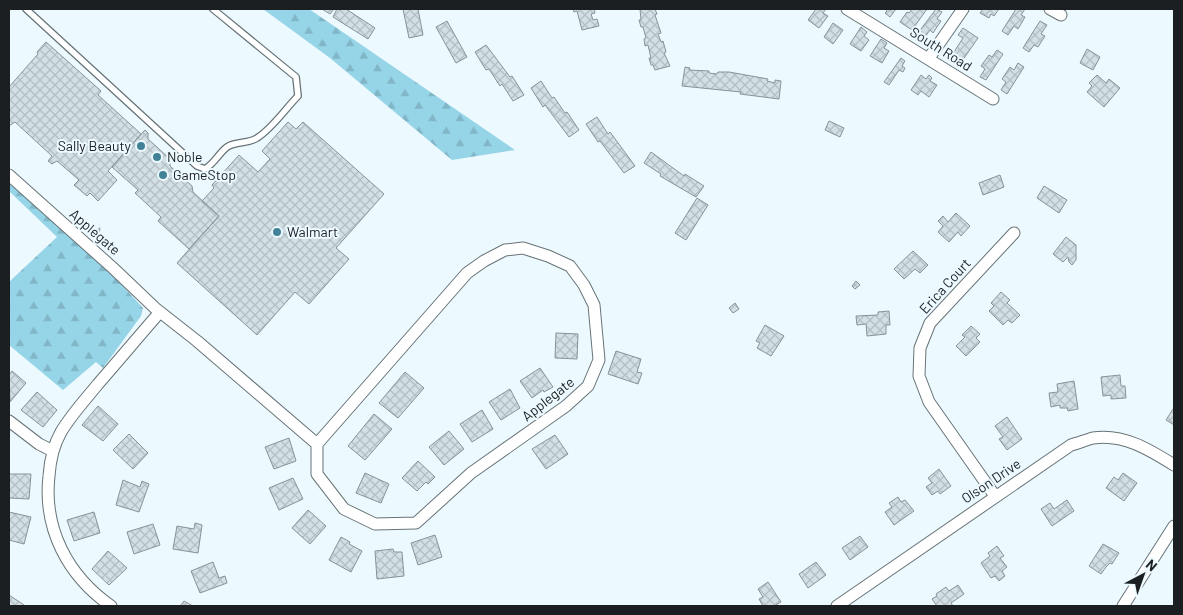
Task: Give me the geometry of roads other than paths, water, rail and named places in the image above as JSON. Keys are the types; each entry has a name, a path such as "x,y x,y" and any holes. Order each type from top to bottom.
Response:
{"street":[{"name":"South Road","path":"847,9 993,99"},
{"path":"929,58 963,9"},
{"path":"1050,9 1061,15"},
{"name":"Applegate","path":"9,175 160,312 197,340 318,444"},
{"name":"Erica Court","path":"995,496 929,402 919,376 920,348 930,322 1014,232"},
{"name":"Applegate","path":"523,248 570,266 584,285 594,305 599,360 588,386 566,406 471,473 416,523 375,524 344,509 317,474 318,444 467,273 484,261 505,250 523,248"},
{"path":"111,606 88,588 75,574 55,538 48,500 48,484 53,452 61,433 73,414 160,312"},
{"path":"9,421 39,444 53,452"},
{"name":"Olson Drive","path":"837,606 1071,445 1094,438 1116,438 1146,447 1174,465"},
{"path":"1124,606 1174,526"}],"lane":[{"path":"26,9 197,166 205,168 211,165 227,147 257,138 269,128 298,96 296,77 213,9"}],"place":[{"name":"Sally Beauty","path":"141,146"},
{"name":"Noble","path":"157,157"},
{"name":"GameStop","path":"163,175"},
{"name":"Walmart","path":"277,232"}]}
